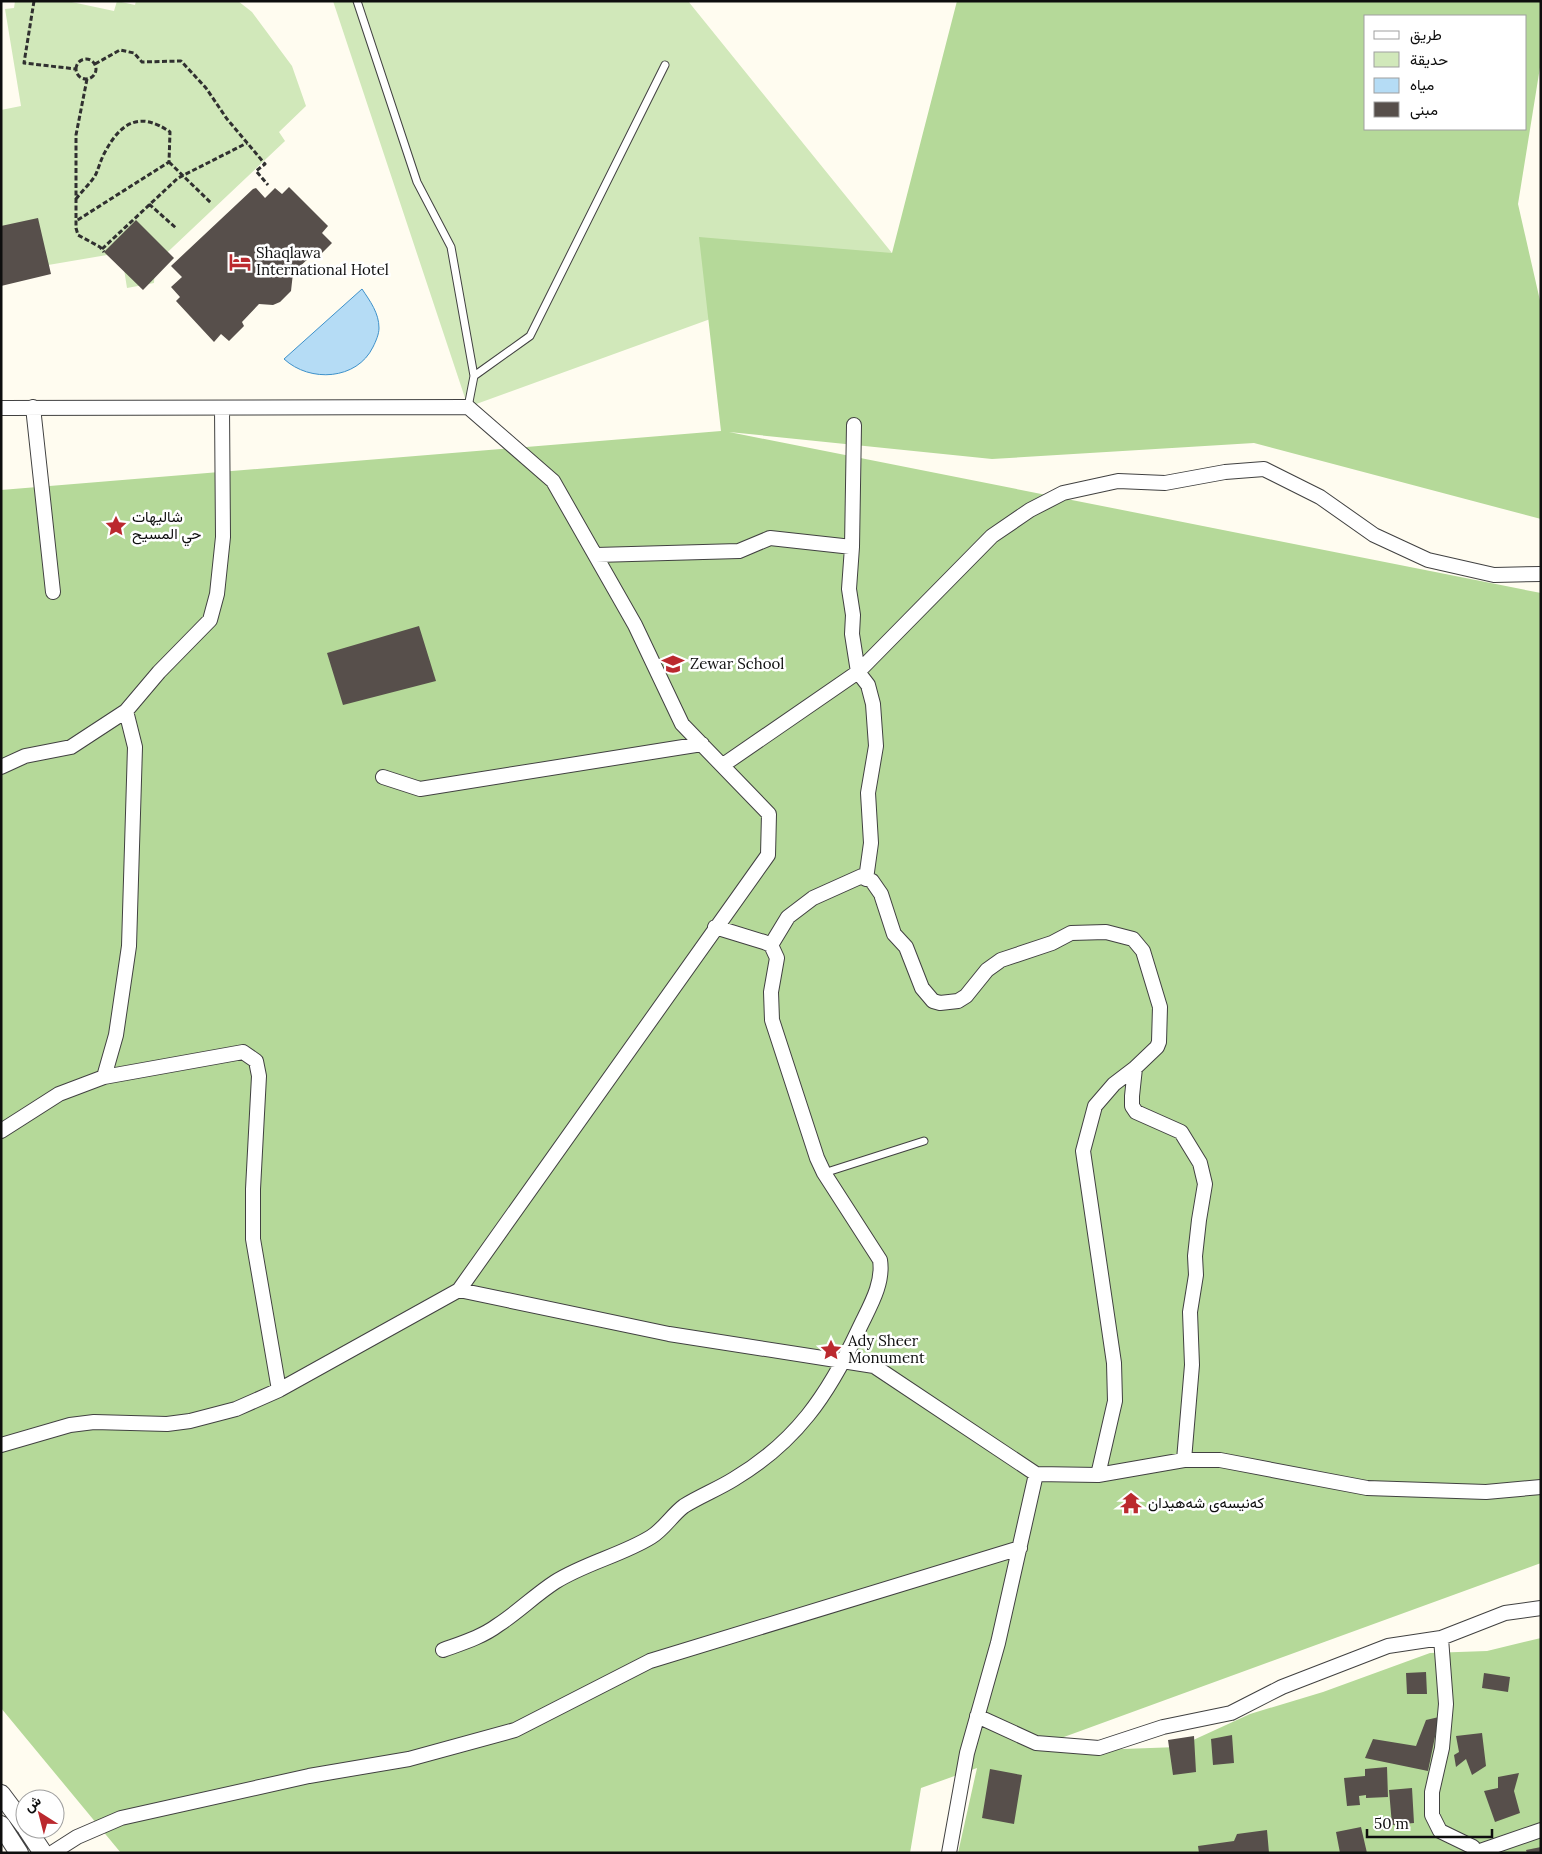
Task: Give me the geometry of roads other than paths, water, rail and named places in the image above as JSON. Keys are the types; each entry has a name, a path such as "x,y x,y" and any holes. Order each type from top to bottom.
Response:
{"street":[{"path":"33,407 53,592"},
{"path":"1,408 468,407 553,481 634,625 682,724 770,814 768,855 459,1290 279,1390 236,1409 190,1421 143,1425 94,1422 70,1425 1,1445"},
{"path":"1,767 25,756 71,747 126,711 159,672 210,620 217,594 222,537 222,408"},
{"path":"854,425 852,547 849,589 858,672 868,685 873,704 876,746 868,793 871,843 866,878"},
{"path":"723,765 858,672 992,536 1030,510 1063,493 1118,481 1165,483 1225,472 1264,469 1320,497 1374,535 1428,560 1494,575 1541,574"},
{"path":"596,555 739,551 770,538 852,547"},
{"path":"104,1077 116,1035 129,946 134,747 126,711"},
{"path":"383,776 420,789 702,744"},
{"path":"771,945 788,917 814,898 862,876 872,882 881,894 894,934 909,953 916,980 927,996 940,1003 958,1001 966,996 986,970 1001,960 1052,943 1071,933 1106,932 1133,939 1145,956 1160,1008 1160,1042 1135,1068 1114,1084 1095,1106 1084,1151 1114,1363 1115,1401 1098,1475"},
{"path":"443,1650 480,1636 497,1626 556,1582 599,1559 652,1536 678,1510 703,1494 735,1479 755,1465 810,1415 844,1362 879,1286 882,1271 880,1260 824,1173 786,1067 772,1020 771,992 777,958 771,945 716,927"},
{"path":"1,1131 59,1094 104,1077 243,1052 256,1061 259,1076 252,1189 253,1239 279,1390"},
{"path":"1135,1068 1132,1106 1136,1112 1181,1132 1200,1163 1205,1184 1199,1220 1195,1256 1196,1275 1190,1312 1192,1365 1184,1460"},
{"path":"459,1290 669,1334 823,1356 844,1362 874,1366 1036,1474 1098,1475 1184,1460 1220,1460 1367,1488 1486,1492 1541,1487"},
{"path":"948,1853 967,1753 998,1643 1036,1474"},
{"path":"52,1853 77,1837 121,1818 309,1776 409,1759 515,1730 650,1661 1020,1548"},
{"path":"977,1716 1036,1742 1100,1748 1163,1727 1231,1713 1282,1687 1388,1646 1441,1638 1505,1614 1541,1608"},
{"path":"1441,1638 1446,1704 1442,1748 1432,1792 1432,1814 1440,1831 1473,1847 1475,1853 1541,1830"},
{"path":"1,1794 15,1812"},
{"path":"1,1825 19,1853"},
{"path":"33,1839 42,1853"}],"lane":[{"path":"356,1 417,182 451,247 474,376 468,407"},
{"path":"474,376 530,336 665,65"},
{"path":"824,1173 924,1141"}],"water":[{"path":"362,289 376,312 379,323 378,335 366,358 345,372 332,374 307,372 295,367 284,359"}],"place":[{"name":"Shaqlawa International Hotel","path":"240,262"},
{"name":"شاليهات حي المسيح","path":"116,526"},
{"name":"Zewar School","path":"673,664"},
{"name":"Ady Sheer Monument","path":"831,1350"},
{"name":"کەنیسەی شەهیدان","path":"1131,1503"}]}
